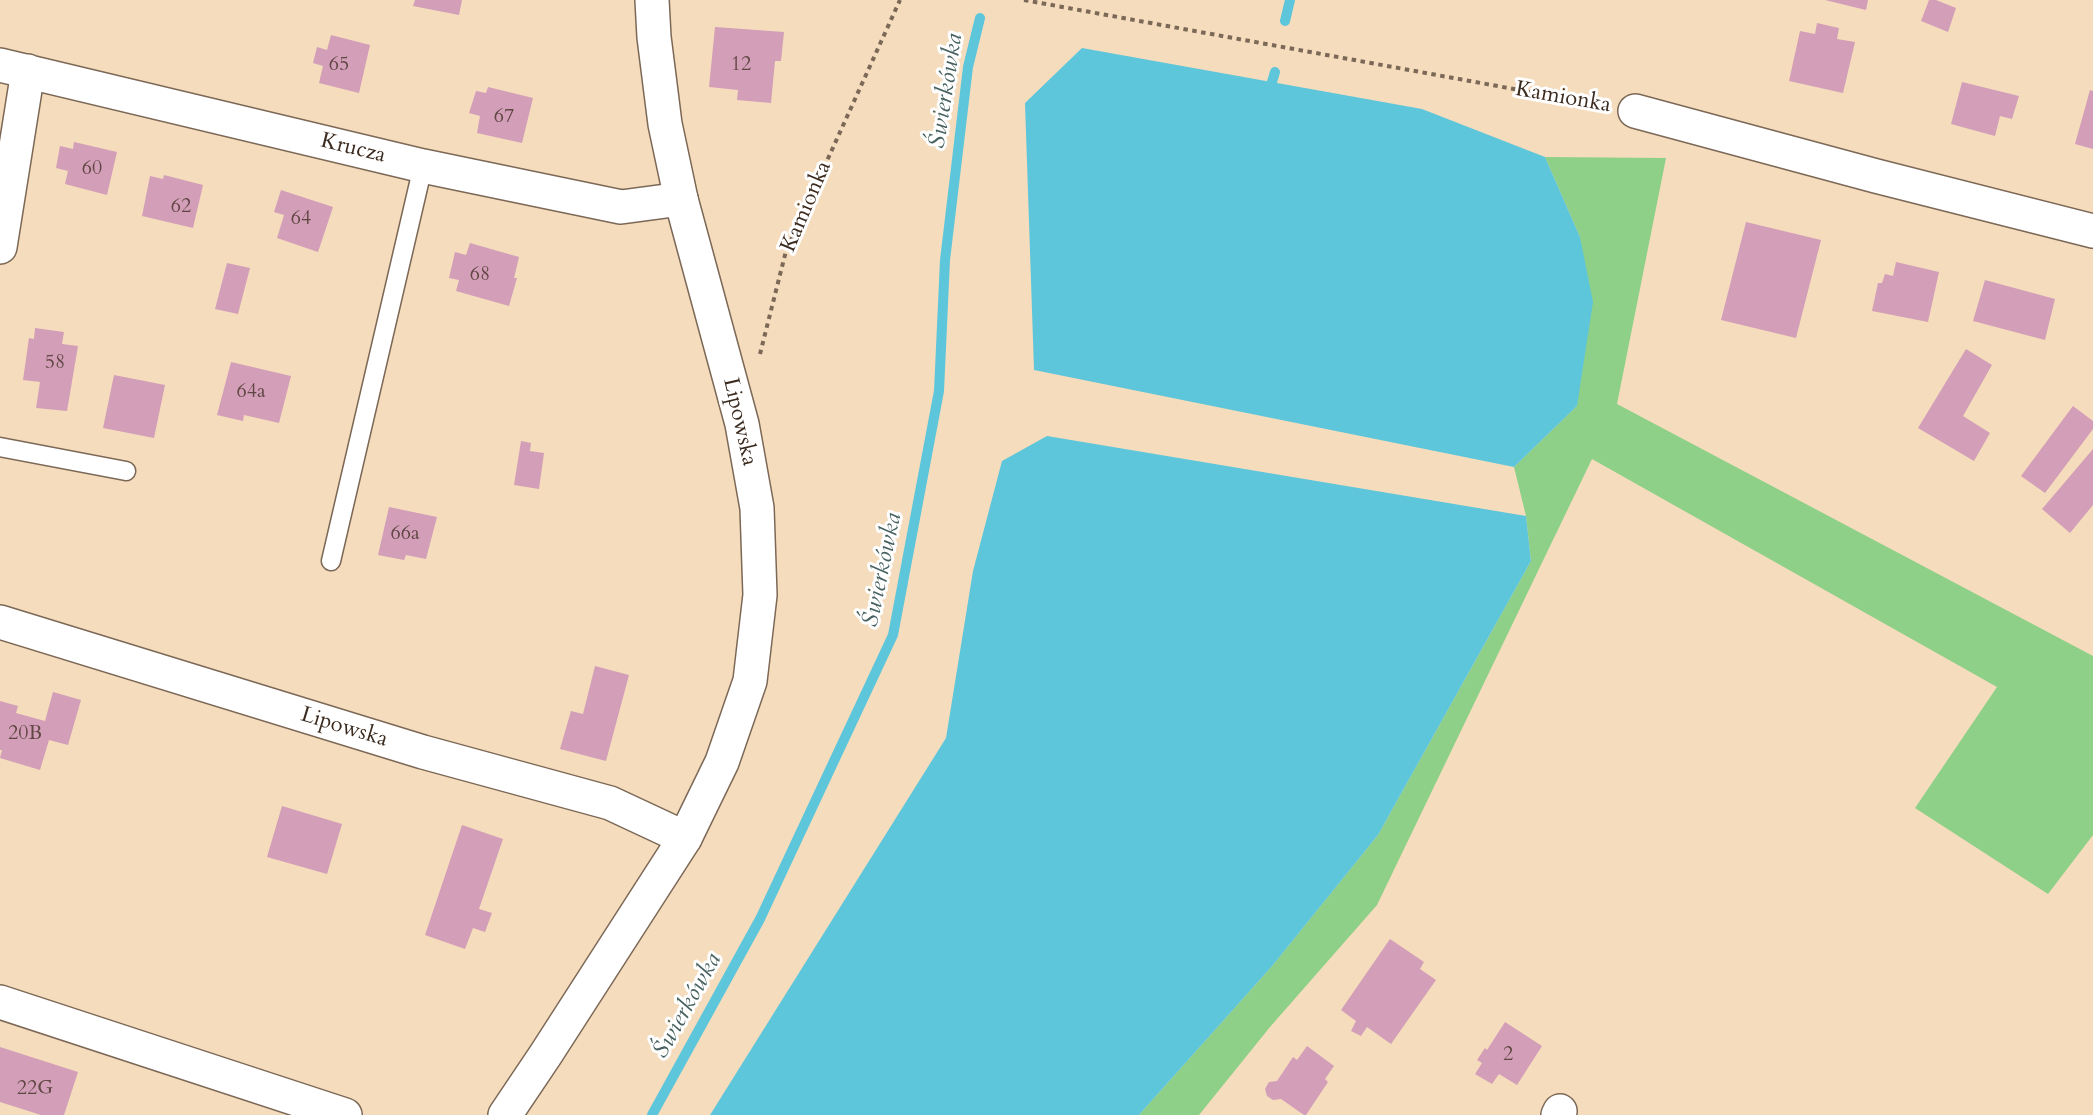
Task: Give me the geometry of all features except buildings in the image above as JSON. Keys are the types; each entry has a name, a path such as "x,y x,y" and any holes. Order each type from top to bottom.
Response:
{"street":[{"name":"Lipowska","path":"505,1115 685,838 722,762 750,681 760,595 757,508 742,424 681,199 665,124 654,37 652,0"},
{"name":"Krucza","path":"0,247 14,68 423,166 621,207 681,199"},
{"name":"Kamionka","path":"1635,111 2093,231"},
{"name":"Lipowska","path":"0,622 423,752 610,803 685,838"},
{"path":"0,1002 345,1115"}],"lane":[{"path":"331,561 423,166"},
{"path":"0,447 126,471"}],"path":[{"name":"Kamionka","path":"760,355 786,251 900,0"},
{"name":"Kamionka","path":"1024,0 1635,111"}],"green space":[{"path":"1545,157 1666,158 1617,404 2093,656 2093,835 2048,894 1915,808 1997,687 1592,459 1377,905 1270,1027 1199,1115 1139,1115 1273,965 1378,835 1531,561 1526,516 1514,467 1577,406 1580,237"}],"water":[{"path":"1082,48 1422,109 1545,157 1580,237 1593,302 1577,406 1514,467 1034,370 1025,103"},
{"path":"1047,436 1526,516 1531,561 1378,835 1273,965 1139,1115 710,1115 946,738 973,571 1002,461"}],"waterway":[{"path":"1285,21 1290,0"},
{"name":"Świerkówka","path":"652,1115 760,919 893,635 939,391 945,260 968,67 980,18"},
{"path":"1272,82 1275,72"}]}
